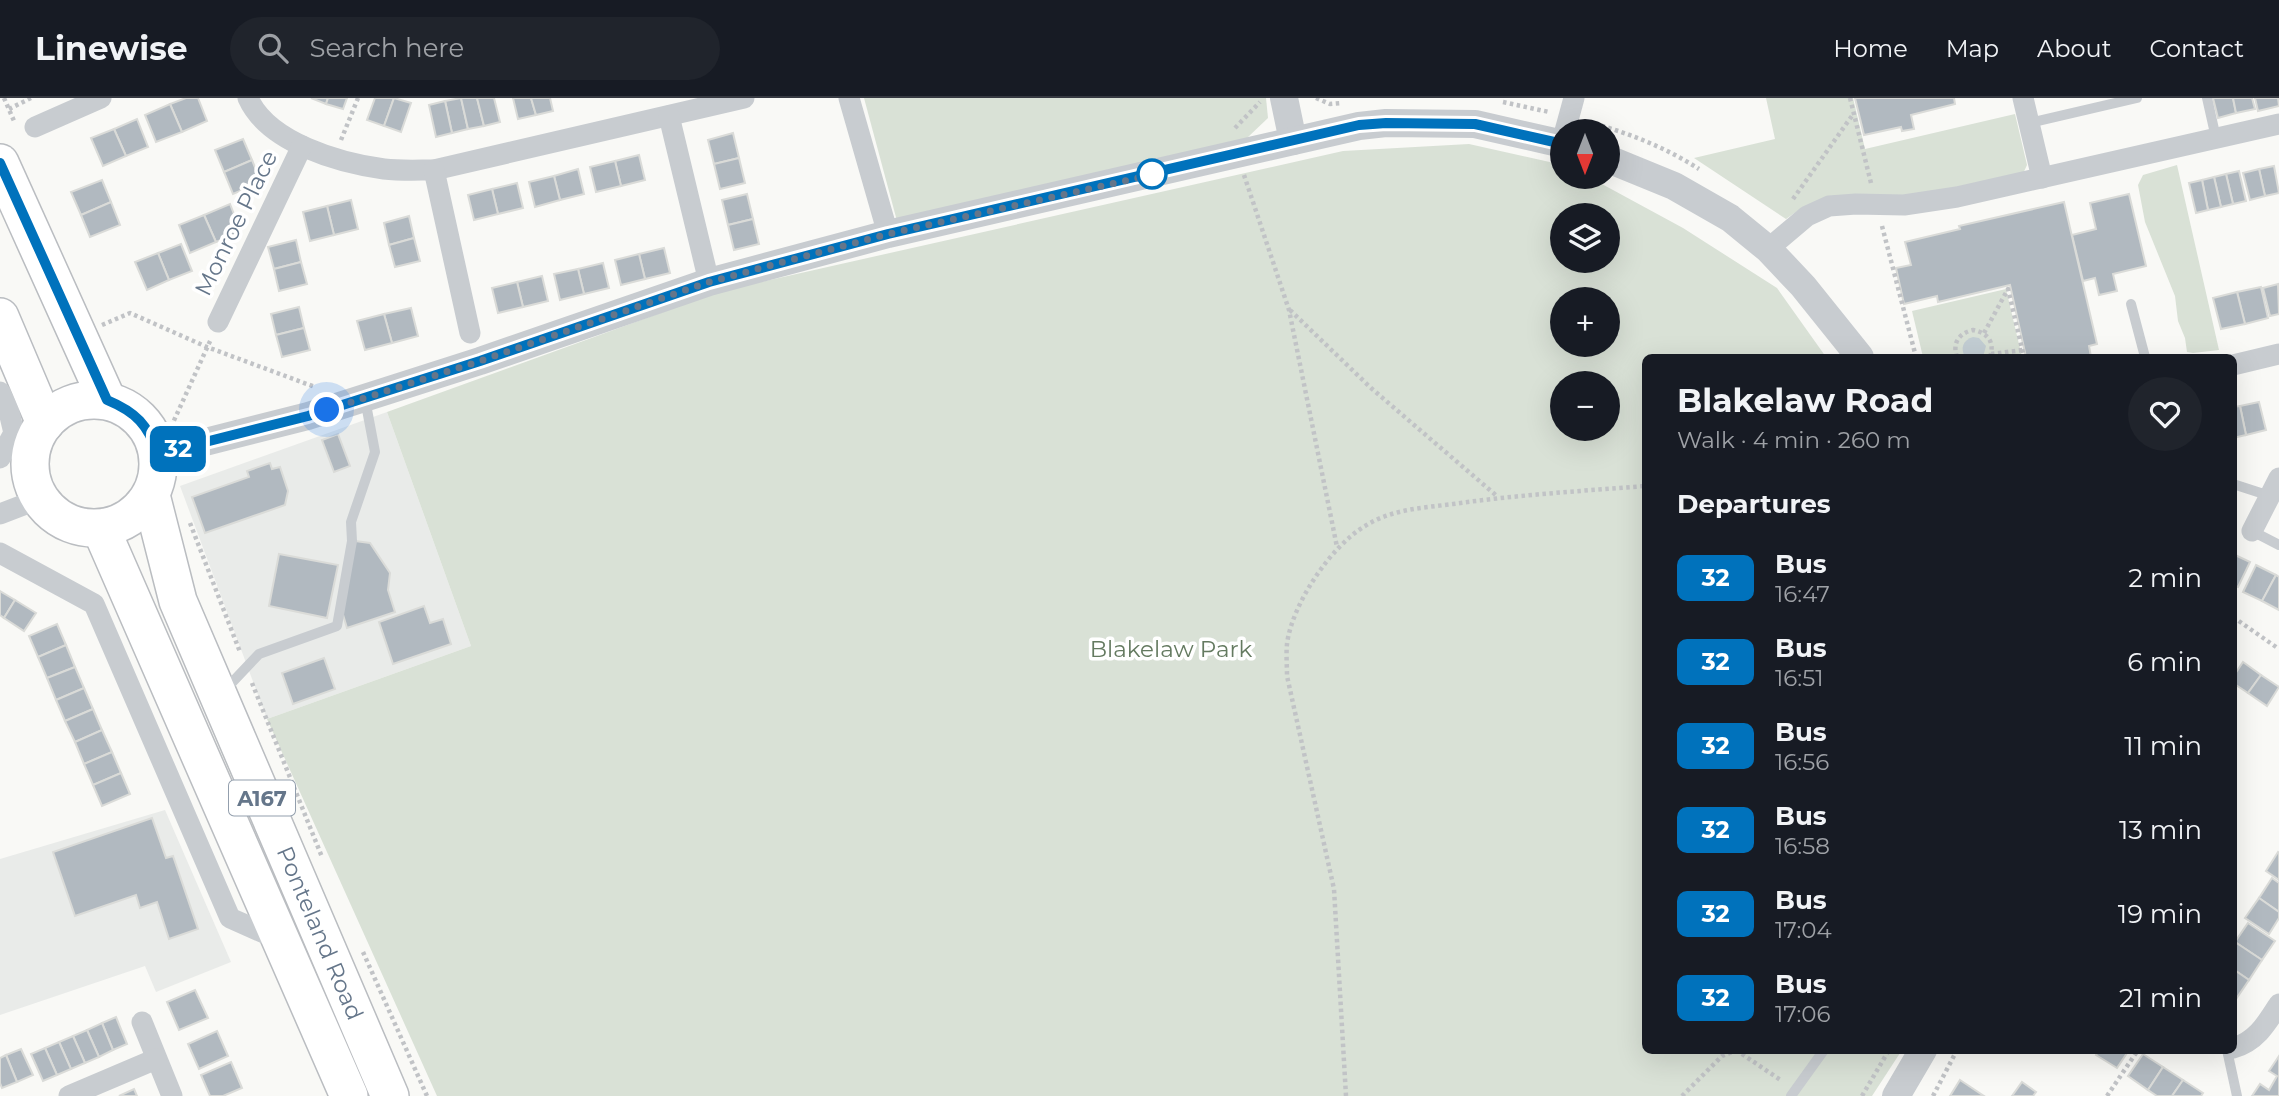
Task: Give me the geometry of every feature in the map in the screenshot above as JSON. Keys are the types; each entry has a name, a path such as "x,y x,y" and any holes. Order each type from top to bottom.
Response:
{"highway":[{"path":"0,163 107,400"},
{"path":"0,317 45,423"},
{"path":"151,495 137,512 118,525 101,529 78,527 50,512 39,499 30,472 31,450 45,423 62,408 83,401 107,400 136,416 164,453"},
{"name":"Ponteland Road","path":"164,453 151,495 178,601 390,1096"},
{"name":"Ponteland Road","path":"101,529 349,1096"}],"street":[{"path":"35,127 101,98"},
{"path":"248,98 252,107 273,129 302,146 334,157 386,169 434,170 744,98"},
{"path":"849,98 888,234"},
{"path":"1284,98 1293,141"},
{"path":"1568,119 1574,98"},
{"path":"2023,98 2042,178"},
{"path":"669,116 709,282"},
{"path":"164,453 308,416 480,361 709,282 888,234 1239,155 1359,125 1475,124 1550,140"},
{"path":"1768,249 1807,216 1829,206 1904,205 1957,197 2279,124"},
{"name":"Monroe Place","path":"218,322 302,146"},
{"path":"1620,164 1674,186 1730,218 1768,249 1803,286 1858,354"},
{"path":"434,170 470,333"},
{"path":"2237,364 2279,354"},
{"path":"0,392 14,433 0,458"},
{"path":"2252,531 2274,487"},
{"path":"0,514 39,499"},
{"path":"0,553 94,604 230,918 280,940"},
{"path":"2237,1047 2244,1045 2263,1028 2279,1004"},
{"path":"142,1022 172,1096"},
{"path":"1896,1096 1921,1054"},
{"path":"69,1096 156,1059"}],"lane":[{"path":"2029,123 2137,98"},
{"path":"2207,98 2216,138"},
{"path":"2132,304 2144,354"},
{"path":"219,697 259,654 337,626 352,541 351,522 375,452 365,398"},
{"path":"2237,484 2274,487"},
{"path":"2252,531 2279,545"},
{"path":"1793,1093 1821,1054"},
{"path":"2228,1054 2237,1096"}],"path":[{"path":"9,109 32,98"},
{"path":"334,157 358,98"},
{"path":"1792,201 1854,113"},
{"path":"1239,155 1245,181 1289,310 1337,547"},
{"path":"1984,333 2008,289 2024,354"},
{"path":"1289,310 1371,388 1499,497"},
{"path":"104,323 130,313 207,347 321,390"},
{"path":"1957,354 1955,343 1959,336 1973,330 1984,333 1991,341 1991,354"},
{"path":"164,453 171,425 207,347"},
{"path":"2002,354 2023,350"},
{"path":"1346,1096 1334,889 1287,676 1287,643 1295,615 1337,547 1365,525 1398,511 1499,497 1642,486"},
{"path":"186,512 324,861"},
{"path":"2237,620 2279,649"},
{"path":"361,948 427,1096"},
{"path":"1682,1096 1727,1054"},
{"path":"1742,1054 1793,1093"},
{"path":"1862,1096 1887,1054"},
{"path":"1933,1096 1954,1054"},
{"path":"2108,1096 2135,1054"}],"shaded area":[{"path":"1979,338 1986,346 1984,354 1964,354 1963,345 1967,340"},
{"path":"387,412 471,646 267,719 180,486"},
{"path":"165,810 231,962 156,992 145,966 0,1015 0,859"}],"green space":[{"path":"864,98 1266,98 1268,118 1247,138 897,221"},
{"path":"1766,98 1853,98 1865,149 2015,114 2027,165 2021,178 1956,193 1803,207 1786,219 1694,158 1775,139"},
{"name":"Blakelaw Park","path":"1469,144 1550,162 1550,189 1611,189 1683,228 1777,288 1824,354 1642,354 1642,1054 1899,1054 1872,1096 437,1096 267,719 471,646 387,412 721,291 1343,151"},
{"path":"2177,165 2219,350 2187,352 2178,321 2175,296 2145,222 2138,185 2143,175"},
{"path":"2006,289 2021,354 1922,354 1912,311"}],"building":[{"path":"186,98 198,98 207,121 182,132 170,104"},
{"path":"311,98 328,98 326,104"},
{"path":"328,98 347,98 343,109 326,104"},
{"path":"375,98 394,98 384,126 367,120"},
{"path":"394,98 411,103 401,132 384,126"},
{"path":"461,98 468,129 452,133 445,101"},
{"path":"461,98 477,98 484,126 468,129"},
{"path":"477,98 494,98 500,122 484,126"},
{"path":"513,98 531,98 536,115 518,119"},
{"path":"531,98 550,98 553,111 536,115"},
{"path":"1855,98 1954,98 1955,104 1911,115 1914,129 1902,131 1901,127 1864,135"},
{"path":"2213,98 2233,98 2236,113 2218,118"},
{"path":"2233,98 2252,98 2255,109 2236,113"},
{"path":"2255,98 2278,98 2279,106 2258,111"},
{"path":"445,101 452,133 436,137 429,105"},
{"path":"170,104 182,132 156,142 145,115"},
{"path":"137,119 148,147 126,156 114,129"},
{"path":"114,129 126,156 103,166 91,138"},
{"path":"733,133 739,158 714,164 708,140"},
{"path":"243,139 252,160 224,172 215,150"},
{"path":"639,155 645,180 621,186 615,161"},
{"path":"739,158 745,183 720,189 714,164"},
{"path":"252,160 261,182 233,194 224,172"},
{"path":"615,161 621,186 596,192 590,167"},
{"path":"2274,166 2279,193 2265,196 2259,169"},
{"path":"578,169 584,194 560,200 554,176"},
{"path":"2259,169 2265,196 2250,200 2243,173"},
{"path":"2239,171 2246,201 2233,204 2226,174"},
{"path":"2226,174 2233,204 2221,207 2214,177"},
{"path":"554,176 560,200 535,207 529,182"},
{"path":"2214,177 2221,207 2208,210 2202,180"},
{"path":"102,180 111,202 81,215 71,192"},
{"path":"2202,180 2208,210 2196,213 2189,183"},
{"path":"517,183 523,208 498,214 492,189"},
{"path":"492,189 498,214 474,220 468,195"},
{"path":"747,194 753,219 728,225 722,200"},
{"path":"2129,194 2146,266 2113,274 2117,291 2099,295 2095,278 2083,281 2072,235 2096,229 2090,203"},
{"path":"351,200 358,229 334,235 327,206"},
{"path":"111,202 120,225 90,237 81,215"},
{"path":"2064,202 2097,344 2089,346 2090,354 2025,354 2010,285 1938,302 1937,296 1904,304 1896,268 1911,265 1905,242 1960,229 1959,226"},
{"path":"230,204 241,232 216,242 204,215"},
{"path":"327,206 334,235 310,241 303,212"},
{"path":"204,215 216,242 190,253 179,225"},
{"path":"409,216 414,238 389,245 384,223"},
{"path":"753,219 759,244 734,250 728,225"},
{"path":"414,238 420,261 395,267 389,245"},
{"path":"296,240 301,262 274,269 268,247"},
{"path":"181,244 192,271 169,280 158,253"},
{"path":"664,248 670,273 645,279 639,254"},
{"path":"158,253 169,280 147,290 135,262"},
{"path":"639,254 645,279 621,285 615,260"},
{"path":"301,262 307,284 279,291 274,269"},
{"path":"603,263 609,288 584,294 578,269"},
{"path":"578,269 584,294 560,300 554,274"},
{"path":"542,276 548,301 523,307 517,282"},
{"path":"517,282 523,307 498,313 492,288"},
{"path":"2278,284 2279,314 2270,316 2263,288"},
{"path":"2261,287 2268,318 2245,324 2237,292"},
{"path":"2237,292 2245,324 2221,329 2213,298"},
{"path":"299,307 304,328 276,335 271,314"},
{"path":"411,308 418,336 392,343 384,314"},
{"path":"384,314 392,343 365,350 357,321"},
{"path":"304,328 310,350 282,357 276,335"},
{"path":"2259,402 2266,430 2246,435 2240,406"},
{"path":"2237,406 2240,406 2246,435 2237,437"},
{"path":"338,434 350,466 334,472 322,440"},
{"path":"270,463 272,469 280,467 288,491 285,505 205,533 192,497 249,477 247,471"},
{"path":"355,541 370,543 390,573 388,590 395,612 347,628 341,608"},
{"path":"279,554 338,565 327,618 269,606"},
{"path":"2237,556 2250,562 2237,587"},
{"path":"2256,565 2276,575 2262,601 2243,592"},
{"path":"2276,575 2279,577 2279,610 2262,601"},
{"path":"0,591 15,600 4,618 0,615"},
{"path":"15,600 36,613 24,631 4,618"},
{"path":"424,606 430,623 443,619 451,644 393,664 379,622"},
{"path":"57,624 66,645 38,657 29,636"},
{"path":"66,645 75,667 47,678 38,657"},
{"path":"324,658 335,689 293,704 282,673"},
{"path":"2243,662 2261,675 2248,693 2237,686 2237,671"},
{"path":"75,667 84,688 56,700 47,678"},
{"path":"2261,675 2279,687 2267,706 2248,693"},
{"path":"84,688 93,709 65,721 56,700"},
{"path":"93,709 102,730 75,742 65,721"},
{"path":"102,730 112,752 84,764 75,742"},
{"path":"112,752 121,773 93,785 84,764"},
{"path":"121,773 130,794 102,806 93,785"},
{"path":"152,818 166,858 173,856 198,929 169,939 157,902 140,908 136,895 75,916 53,852"},
{"path":"2279,853 2279,880 2266,871"},
{"path":"2272,878 2279,883 2279,912 2259,898"},
{"path":"2259,898 2279,912 2279,918 2269,934 2245,918"},
{"path":"2248,923 2275,941 2262,960 2237,943"},
{"path":"2237,943 2262,960 2249,980 2237,972"},
{"path":"2237,972 2249,980 2237,998"},
{"path":"195,990 208,1018 179,1030 167,1002"},
{"path":"116,1017 127,1044 113,1050 102,1023"},
{"path":"102,1023 113,1050 99,1057 87,1030"},
{"path":"87,1030 99,1057 85,1063 73,1036"},
{"path":"217,1031 228,1056 199,1069 188,1044"},
{"path":"73,1036 85,1063 71,1069 59,1042"},
{"path":"59,1042 71,1069 57,1075 45,1048"},
{"path":"45,1048 57,1075 43,1081 31,1054"},
{"path":"21,1049 33,1075 17,1082 6,1055"},
{"path":"2097,1054 2126,1054 2117,1068"},
{"path":"2143,1054 2163,1067 2148,1090 2128,1076"},
{"path":"6,1055 17,1082 2,1088 0,1058"},
{"path":"2279,1056 2279,1096 2252,1096 2260,1084 2269,1090 2277,1076 2269,1071"},
{"path":"231,1062 242,1088 223,1096 210,1096 201,1075"},
{"path":"2163,1067 2183,1080 2172,1096 2157,1096 2148,1090"},
{"path":"1960,1080 1984,1096 1950,1096"},
{"path":"2183,1080 2203,1093 2201,1096 2172,1096"},
{"path":"2022,1082 2036,1092 2033,1096 2012,1096"},
{"path":"134,1089 137,1096 119,1096"}],"bus line":[{"name":"32","path":"0,163 107,400 136,416 151,433 158,454 308,416 480,361 709,282 888,234 1239,155 1359,125 1475,124 1550,141"}],"route":[{"path":"327,410 480,361 709,282 888,234 1160,173 1152,174"}]}
